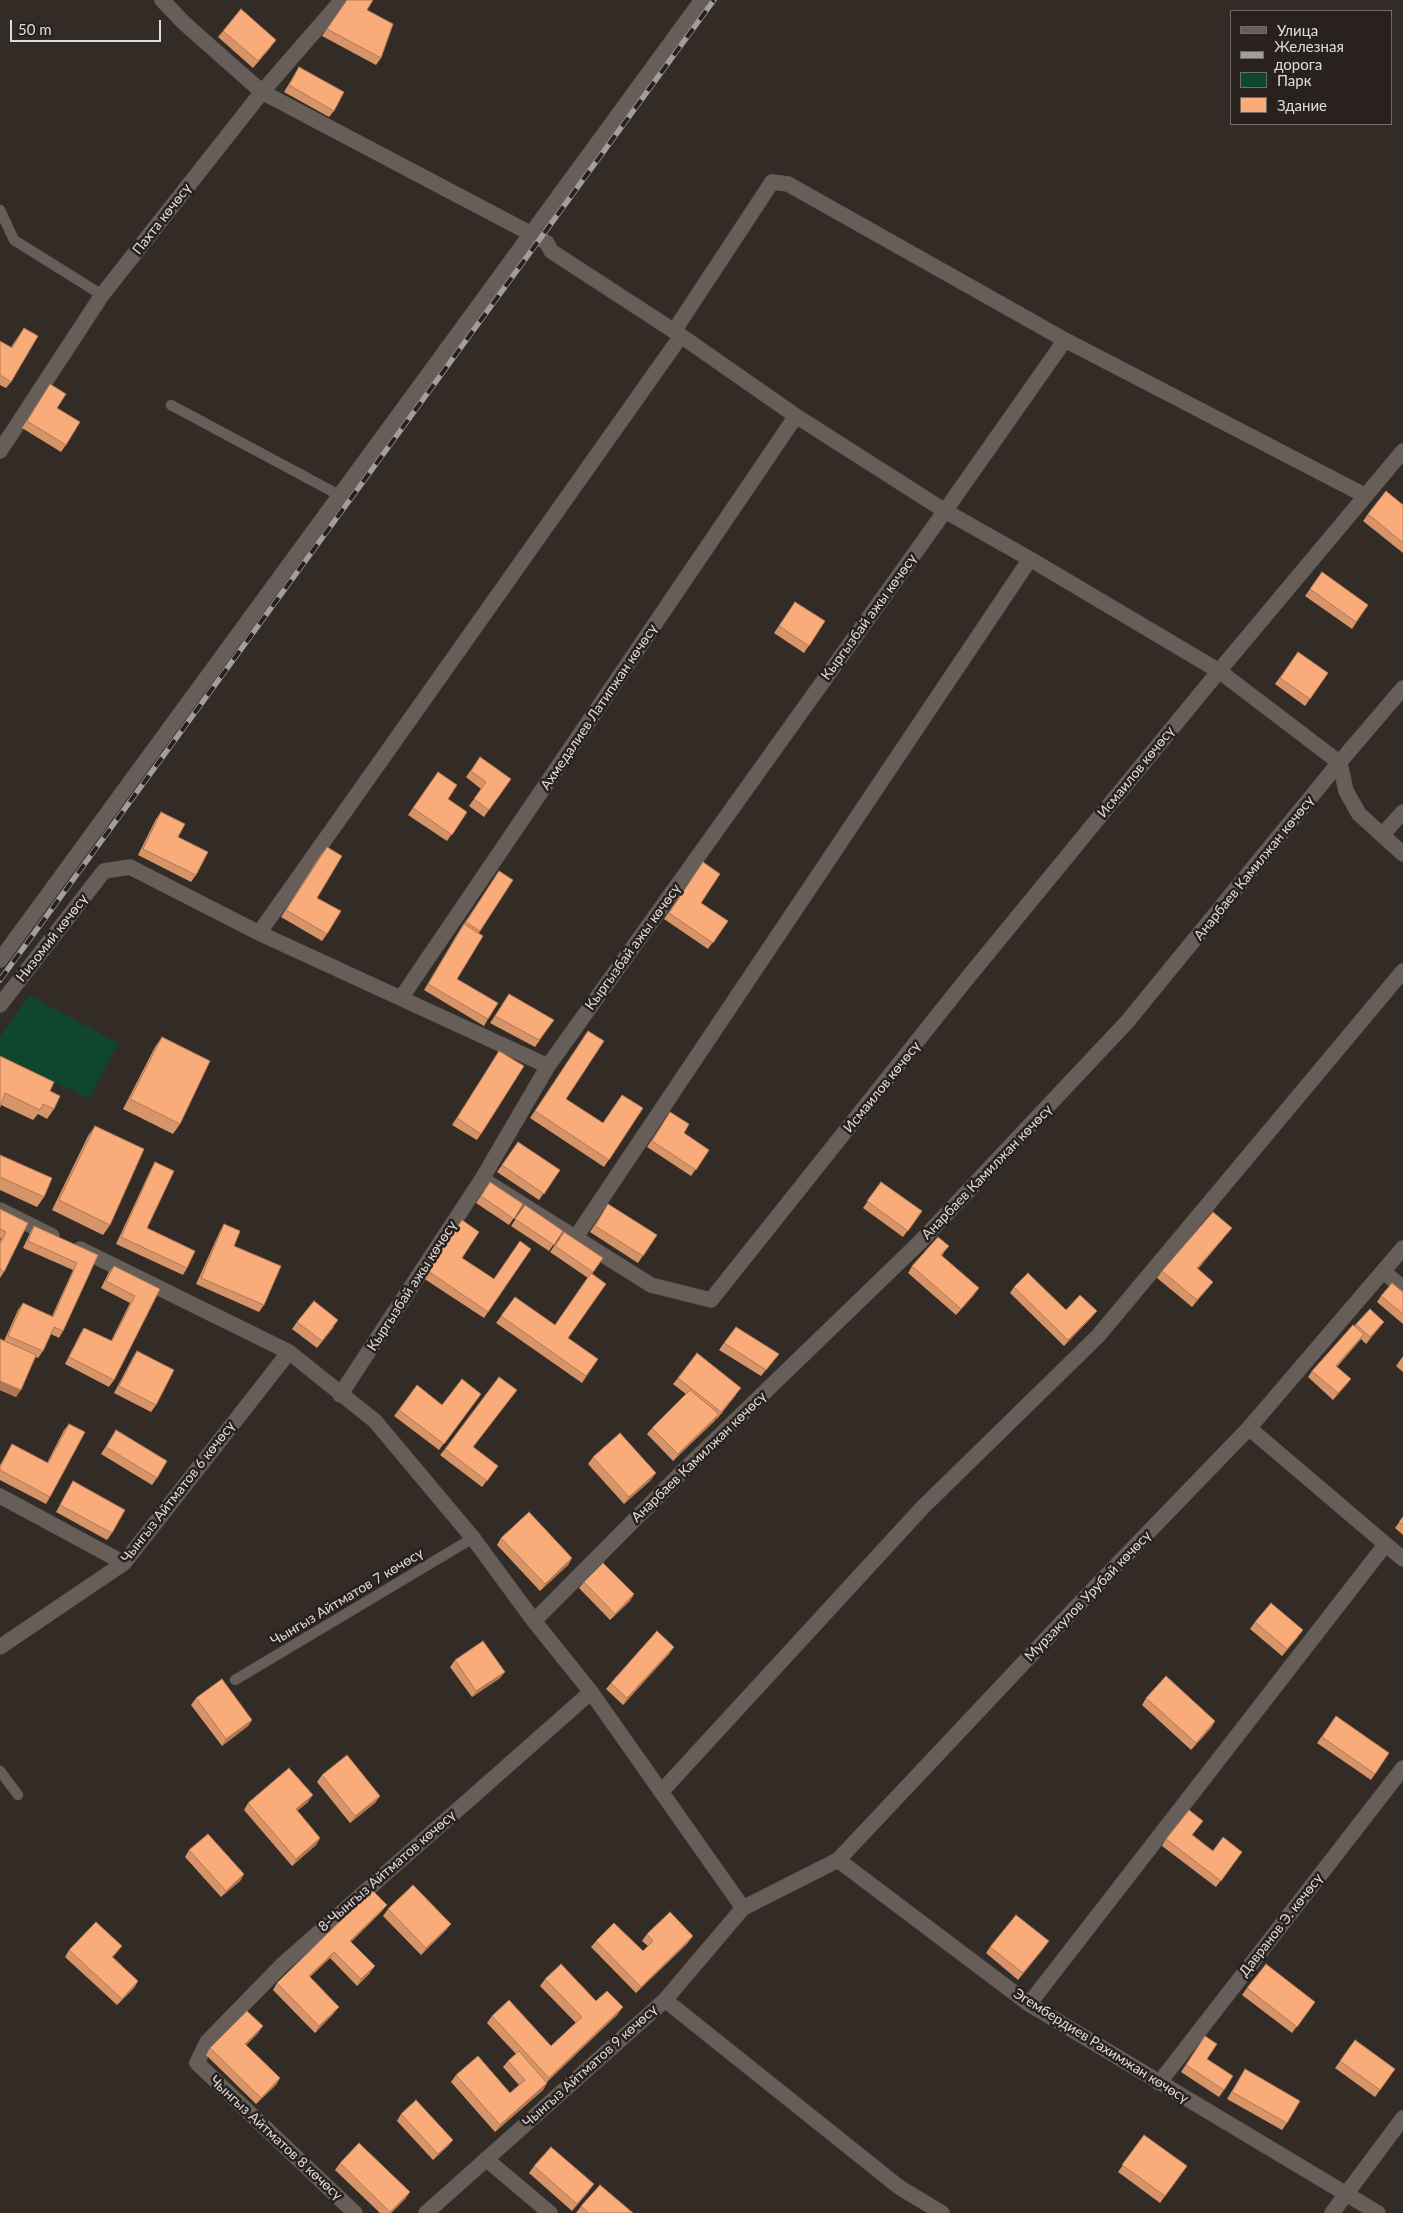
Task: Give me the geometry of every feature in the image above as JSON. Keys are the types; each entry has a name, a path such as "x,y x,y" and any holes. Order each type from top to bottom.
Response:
{"street":[{"path":"162,0 184,23 262,92 530,233 547,244 551,251 677,333 796,416 945,511 1030,559 1218,671 1340,763 1346,790 1359,814 1403,854"},
{"name":"Пахта көчөсү","path":"0,451 102,295 262,92 342,0"},
{"path":"0,960 702,0"},
{"path":"548,1066 259,933 677,333 772,182 788,184 1064,340 1364,495"},
{"name":"Кыргызбай ажы көчөсү","path":"340,1395 482,1179 548,1066 945,511 1064,340"},
{"name":"Ахмедалиев Латипжан көчөсү","path":"401,998 796,416"},
{"path":"1218,671 1364,495 1403,451"},
{"path":"576,1237 1030,559"},
{"name":"Исмаилов көчөсү","path":"482,1179 651,1285 711,1300 1218,671"},
{"name":"Анарбаев Камилжан көчөсү","path":"534,1621 682,1472 919,1243 1128,1022 1403,688"},
{"path":"1382,835 1403,812"},
{"name":"Низомий көчөсү","path":"0,1005 104,871 130,868 259,933"},
{"path":"661,1792 923,1507 1098,1336 1403,971"},
{"path":"0,1210 289,1352 340,1395 375,1421 473,1538 534,1621 591,1692 743,1908"},
{"name":"Мурзакулов Урубай көчөсү","path":"743,1908 838,1860 1080,1603 1249,1428 1403,1248"},
{"path":"1384,1272 1403,1288"},
{"name":"Чынгыз Айтматов 6 көчөсү","path":"0,1647 124,1564 289,1352"},
{"path":"1249,1428 1403,1559"},
{"path":"0,1496 124,1564"},
{"path":"1029,2004 1385,1545"},
{"name":"8-Чынгыз Айтматов көчөсү","path":"197,2063 207,2042 282,1964 591,1692"},
{"name":"Давранов Э. көчөсү","path":"1159,2083 1403,1768"},
{"name":"Эгембердиев Рахимжан көчөсү","path":"838,1860 1029,2004 1159,2083 1346,2192 1378,2213"},
{"name":"Чынгыз Айтматов 9 көчөсү","path":"426,2213 665,2000 743,1908"},
{"path":"665,2000 899,2187 942,2213"},
{"name":"Чынгыз Айтматов 8 көчөсү","path":"197,2063 355,2213"},
{"path":"1332,2213 1403,2118"},
{"path":"486,2159 550,2213"}],"lane":[{"path":"0,210 14,240 102,295"},
{"path":"171,405 339,495"},
{"name":"Чынгыз Айтматов 7 көчөсү","path":"235,1680 473,1538"},
{"path":"0,1771 18,1795"}],"green space":[{"path":"29,995 118,1043 89,1099 0,1055 0,1037"}],"building":[{"path":"347,0 373,0 367,10 393,24 381,58 327,29"},
{"path":"241,9 276,40 258,61 223,31"},
{"path":"299,67 344,92 334,111 289,85"},
{"path":"24,328 38,336 11,382 0,375 0,341 12,348"},
{"path":"50,384 66,394 57,408 80,422 66,445 27,421"},
{"path":"1386,491 1403,505 1403,543 1368,514"},
{"path":"1322,572 1368,605 1356,622 1310,589"},
{"path":"795,602 825,621 809,646 779,626"},
{"path":"1298,652 1328,673 1310,699 1280,678"},
{"path":"480,757 511,779 489,810 474,799 486,782 471,771"},
{"path":"438,772 457,785 448,799 467,812 452,835 413,808"},
{"path":"161,812 185,824 178,837 208,852 196,875 143,849"},
{"path":"327,847 342,856 317,898 341,911 327,934 286,910"},
{"path":"703,862 720,874 701,903 728,921 713,943 669,913"},
{"path":"499,871 513,880 480,931 466,922"},
{"path":"464,924 483,936 457,979 498,1003 488,1019 428,984"},
{"path":"509,994 554,1020 539,1040 495,1016"},
{"path":"588,1031 604,1041 566,1099 603,1123 622,1095 643,1108 609,1160 535,1111"},
{"path":"162,1037 210,1061 180,1124 130,1099"},
{"path":"499,1051 524,1066 481,1134 457,1118"},
{"path":"0,1056 54,1082 50,1091 60,1096 54,1109 43,1104 40,1110 5,1093 0,1107"},
{"path":"670,1112 689,1124 684,1133 709,1150 696,1170 652,1141"},
{"path":"95,1126 144,1149 110,1225 59,1200"},
{"path":"518,1142 560,1170 544,1194 502,1165"},
{"path":"0,1155 52,1178 44,1197 0,1177"},
{"path":"155,1162 174,1171 147,1228 195,1251 187,1268 121,1237"},
{"path":"490,1182 523,1204 514,1219 481,1196"},
{"path":"881,1182 922,1211 908,1231 867,1201"},
{"path":"608,1204 657,1235 643,1256 595,1226"},
{"path":"525,1205 563,1231 554,1245 515,1219"},
{"path":"0,1209 28,1223 4,1272 0,1269 0,1244 6,1232 0,1229"},
{"path":"1213,1212 1232,1228 1197,1268 1213,1282 1197,1300 1162,1271"},
{"path":"462,1220 479,1232 462,1258 494,1279 520,1241 531,1249 488,1312 428,1271"},
{"path":"224,1224 240,1231 234,1246 281,1266 264,1305 201,1278"},
{"path":"34,1226 98,1255 63,1331 54,1327 43,1351 8,1336 23,1303 53,1317 77,1263 28,1241"},
{"path":"564,1232 603,1258 593,1272 555,1246"},
{"path":"938,1237 949,1246 941,1255 979,1288 961,1309 912,1266"},
{"path":"114,1266 160,1289 114,1380 69,1357 84,1328 112,1341 135,1296 106,1281"},
{"path":"591,1273 606,1284 568,1338 598,1359 586,1376 501,1316 515,1297 555,1325"},
{"path":"1028,1273 1066,1310 1080,1295 1097,1311 1068,1340 1014,1287"},
{"path":"1392,1283 1403,1292 1403,1314 1381,1296"},
{"path":"314,1301 338,1320 322,1341 297,1322"},
{"path":"1370,1309 1384,1322 1370,1337 1356,1324"},
{"path":"1353,1325 1364,1334 1336,1366 1351,1379 1338,1393 1312,1371"},
{"path":"736,1327 779,1354 766,1370 724,1343"},
{"path":"0,1339 36,1355 21,1390 0,1381"},
{"path":"137,1351 174,1370 156,1405 119,1386"},
{"path":"697,1353 741,1388 721,1412 678,1378"},
{"path":"499,1377 517,1390 473,1447 498,1466 487,1481 445,1449"},
{"path":"462,1379 481,1394 444,1444 399,1410 417,1385 442,1405"},
{"path":"690,1390 719,1414 678,1454 652,1428"},
{"path":"69,1424 85,1432 50,1497 0,1470 12,1444 48,1463"},
{"path":"116,1430 167,1461 157,1478 106,1447"},
{"path":"620,1433 656,1473 629,1497 593,1457"},
{"path":"73,1481 125,1510 112,1533 60,1505"},
{"path":"529,1512 572,1558 545,1584 501,1538"},
{"path":"1403,1517 1403,1525 1399,1522"},
{"path":"603,1563 634,1594 615,1614 584,1582"},
{"path":"1271,1603 1303,1630 1287,1649 1255,1622"},
{"path":"657,1631 674,1647 627,1698 611,1683"},
{"path":"483,1641 505,1672 476,1691 455,1660"},
{"path":"1166,1676 1215,1721 1196,1743 1146,1698"},
{"path":"222,1679 252,1720 226,1739 196,1698"},
{"path":"1336,1716 1389,1753 1375,1774 1322,1737"},
{"path":"347,1755 380,1796 355,1816 322,1775"},
{"path":"289,1768 313,1795 296,1809 320,1838 296,1859 248,1803"},
{"path":"1189,1810 1203,1821 1192,1835 1213,1851 1223,1837 1242,1852 1221,1881 1166,1839"},
{"path":"208,1834 244,1874 226,1891 189,1850"},
{"path":"413,1885 451,1924 426,1948 388,1909"},
{"path":"372,1890 387,1905 350,1941 375,1966 361,1979 334,1952 309,1976 339,2007 319,2026 277,1983"},
{"path":"670,1912 693,1936 641,1987 596,1941 614,1923 643,1951 653,1941 647,1934"},
{"path":"1016,1915 1049,1941 1023,1973 990,1947"},
{"path":"96,1922 122,1946 112,1957 138,1981 122,1999 69,1950"},
{"path":"561,1964 596,2001 607,1991 623,2007 549,2078 492,2016 509,2000 551,2046 582,2017 545,1979"},
{"path":"1266,1964 1315,2002 1297,2027 1247,1988"},
{"path":"247,2011 263,2026 245,2044 280,2078 261,2098 210,2048"},
{"path":"1205,2036 1217,2044 1207,2059 1233,2076 1224,2090 1186,2065"},
{"path":"1355,2040 1395,2069 1380,2090 1340,2061"},
{"path":"519,2051 547,2083 500,2125 456,2075 478,2056 510,2093 525,2080 508,2061"},
{"path":"1245,2069 1300,2101 1287,2123 1232,2092"},
{"path":"416,2100 453,2140 438,2154 401,2114"},
{"path":"1144,2135 1187,2166 1165,2196 1122,2165"},
{"path":"359,2143 410,2192 390,2212 340,2163"},
{"path":"551,2147 594,2184 577,2204 534,2166"},
{"path":"600,2185 633,2213 589,2213 581,2206"}],"railway":[{"path":"0,980 714,0"}]}
